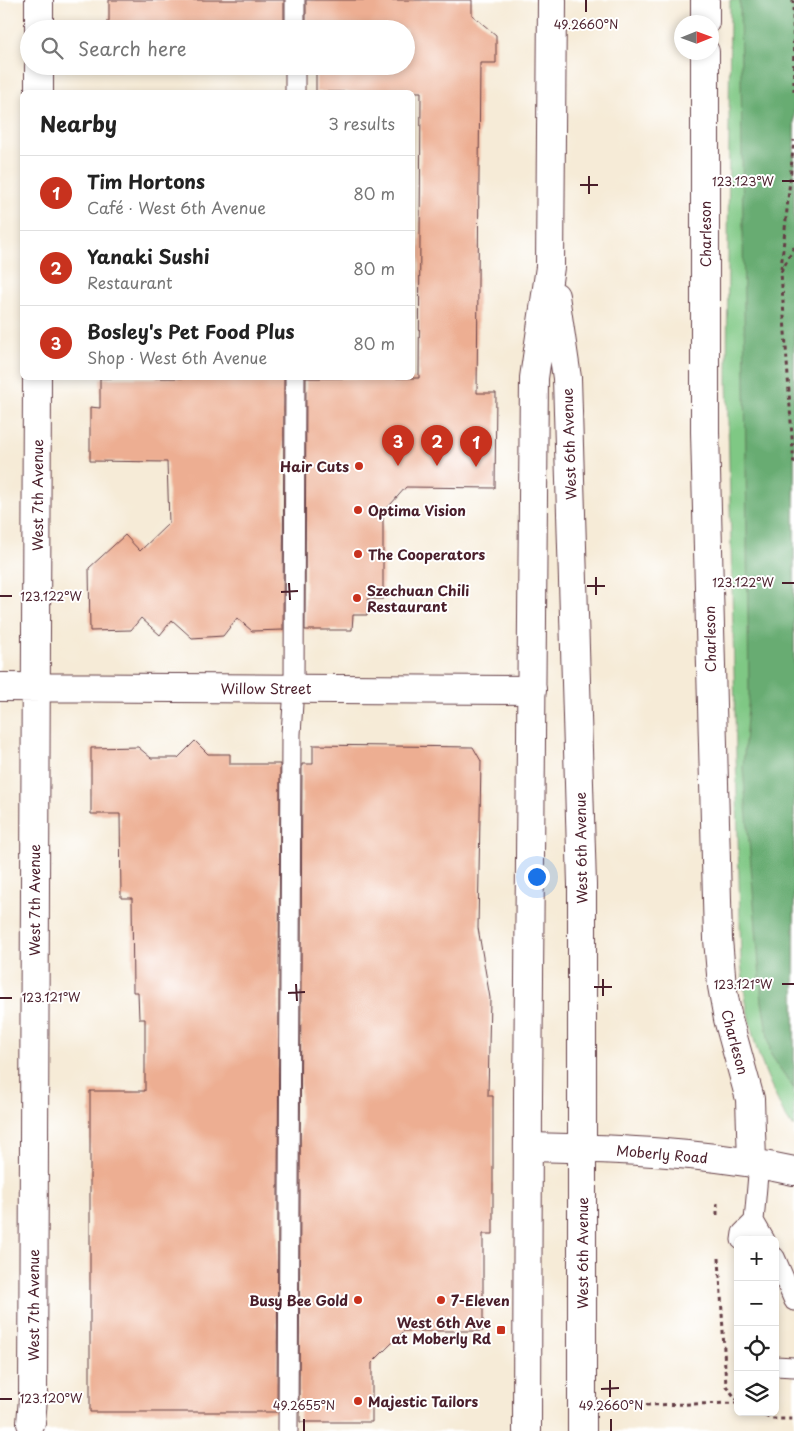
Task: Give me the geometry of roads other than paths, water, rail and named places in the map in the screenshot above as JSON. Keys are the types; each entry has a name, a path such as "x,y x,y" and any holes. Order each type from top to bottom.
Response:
{"street":[{"path":"39,0 39,20"},
{"name":"West 6th Avenue","path":"527,1431 534,378 550,267 552,0"},
{"path":"705,0 705,15"},
{"name":"Charleson","path":"705,60 705,432 718,939 722,986 728,1019 750,1099 756,1163"},
{"path":"39,75 39,90"},
{"name":"West 6th Avenue","path":"550,267 568,388 582,885 582,1431"},
{"name":"West 7th Avenue","path":"30,1428 33,1398 37,380"},
{"name":"Willow Street","path":"0,687 532,690"},
{"name":"Moberly Road","path":"528,1147 666,1152 756,1163 794,1171"}],"lane":[{"path":"295,0 295,20"},
{"path":"295,75 295,90"},
{"path":"288,1431 291,734 294,688 295,380"},
{"path":"756,1163 754,1221 763,1236"},
{"path":"742,1236 742,1233 754,1221"},
{"path":"779,1266 794,1301"},
{"path":"779,1366 794,1367"}],"place":[{"name":"Hair Cuts","path":"359,466"},
{"name":"Bosley's Pet Food Plus","path":"398,466"},
{"name":"Yanaki Sushi","path":"437,466"},
{"name":"Tim Hortons","path":"476,467"},
{"name":"Optima Vision","path":"358,510"},
{"name":"The Cooperators","path":"358,554"},
{"name":"Szechuan Chili Restaurant","path":"357,598"},
{"name":"Busy Bee Gold","path":"358,1300"},
{"name":"7-Eleven","path":"441,1300"},
{"name":"West 6th Ave at Moberly Rd","path":"501,1330"},
{"name":"Majestic Tailors","path":"358,1401"}]}
